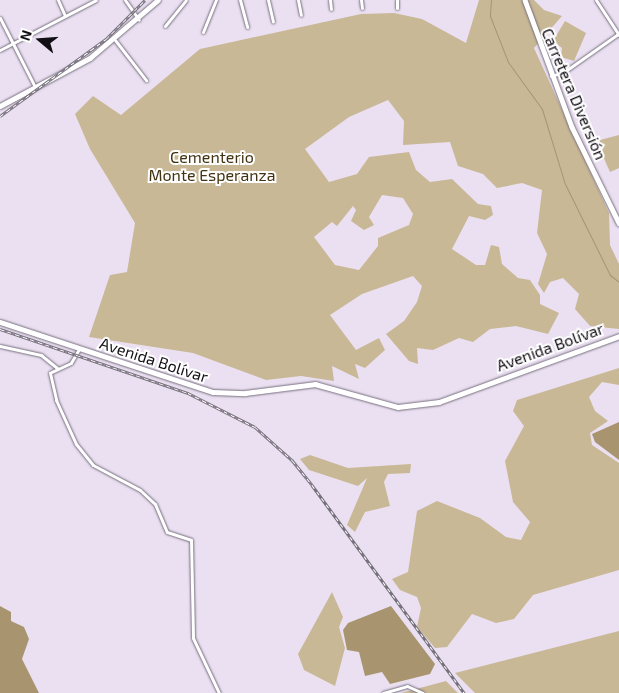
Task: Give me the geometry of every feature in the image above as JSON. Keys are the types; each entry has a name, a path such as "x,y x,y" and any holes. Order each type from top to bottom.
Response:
{"main road":[{"path":"0,106 115,40 139,20 158,0"},
{"name":"Carretera Diversión","path":"525,0 551,76 619,223"},
{"name":"Avenida Bolívar","path":"0,322 213,392 245,393 314,384 387,406 408,407 439,402 619,336"}],"street":[{"path":"58,0 66,16"},
{"path":"0,50 96,0"},
{"path":"125,0 139,20"},
{"path":"165,26 186,0"},
{"path":"203,32 216,0"},
{"path":"240,0 246,27"},
{"path":"268,0 273,21"},
{"path":"298,0 301,15"},
{"path":"330,0 331,9"},
{"path":"362,0 362,8"},
{"path":"397,0 397,8"},
{"path":"551,76 564,72 618,34 596,0"},
{"path":"0,18 35,87"},
{"path":"115,40 146,80"},
{"path":"0,346 41,355 57,368"},
{"path":"80,349 71,363 57,368 50,373 50,383 80,450 99,470 148,497 171,535 191,540 193,638 219,693"},
{"path":"383,693 407,686 423,693"}],"green space":[{"name":"Cementerio Monte Esperanza","path":"479,0 534,0 544,10 562,16 534,48 609,213 610,245 619,264 619,329 590,326 575,309 579,294 563,278 550,282 544,293 538,284 547,254 537,233 542,190 522,183 497,188 483,174 458,166 450,142 403,145 404,121 388,100 349,117 305,149 329,182 357,174 369,157 409,152 416,170 430,182 452,179 478,204 491,206 493,215 485,220 469,216 452,249 476,265 485,265 491,245 499,247 502,264 518,278 530,280 540,295 540,304 559,313 548,334 516,326 490,329 473,342 459,338 433,350 417,348 418,364 409,361 386,334 404,321 417,302 422,286 413,276 362,294 330,315 356,350 379,338 385,350 365,368 355,364 359,379 332,366 334,381 301,376 266,380 193,353 89,337 110,275 127,272 135,223 90,149 75,114 93,96 121,115 200,49 361,14 394,13 422,19 466,43","holes":["382,195 403,198 413,214 409,225 378,238 378,246 359,270 335,265 314,237 332,222 337,226 353,206 356,210 351,221 364,230 374,225 369,217"]},
{"path":"565,21 586,33 574,61 561,57 562,48 553,41"},
{"path":"619,135 619,168 610,172 598,145 600,140"},
{"path":"619,368 619,385 602,382 589,397 595,411 608,421 590,433 592,445 619,463 619,570 533,595 514,619 496,623 472,614 447,647 435,648 417,627 421,608 417,597 400,590 392,579 408,572 417,511 437,501 480,518 506,537 521,540 530,522 513,502 505,461 524,426 513,411 517,400"},
{"path":"310,455 348,468 411,464 410,473 388,474 384,482 390,506 365,512 355,532 347,525 367,478 358,486 309,470 300,459"},
{"path":"332,592 343,617 339,627 345,648 335,686 304,670 298,654"},
{"path":"619,631 619,693 475,693 455,673"},
{"path":"446,681 458,693 401,693"}],"shaded area":[{"path":"619,422 619,460 595,442 592,434"},
{"path":"0,606 11,612 11,621 24,627 29,639 22,659 39,693 0,693"},
{"path":"391,606 435,664 430,674 390,684 382,672 365,676 359,652 347,650 343,630 348,623"}],"waterway":[{"path":"491,0 490,16 508,62 542,109 565,184 610,275 619,282"}],"railway":[{"path":"0,116 106,39 145,0"},
{"path":"0,329 188,393 255,427 292,460 312,485 464,693"}]}
